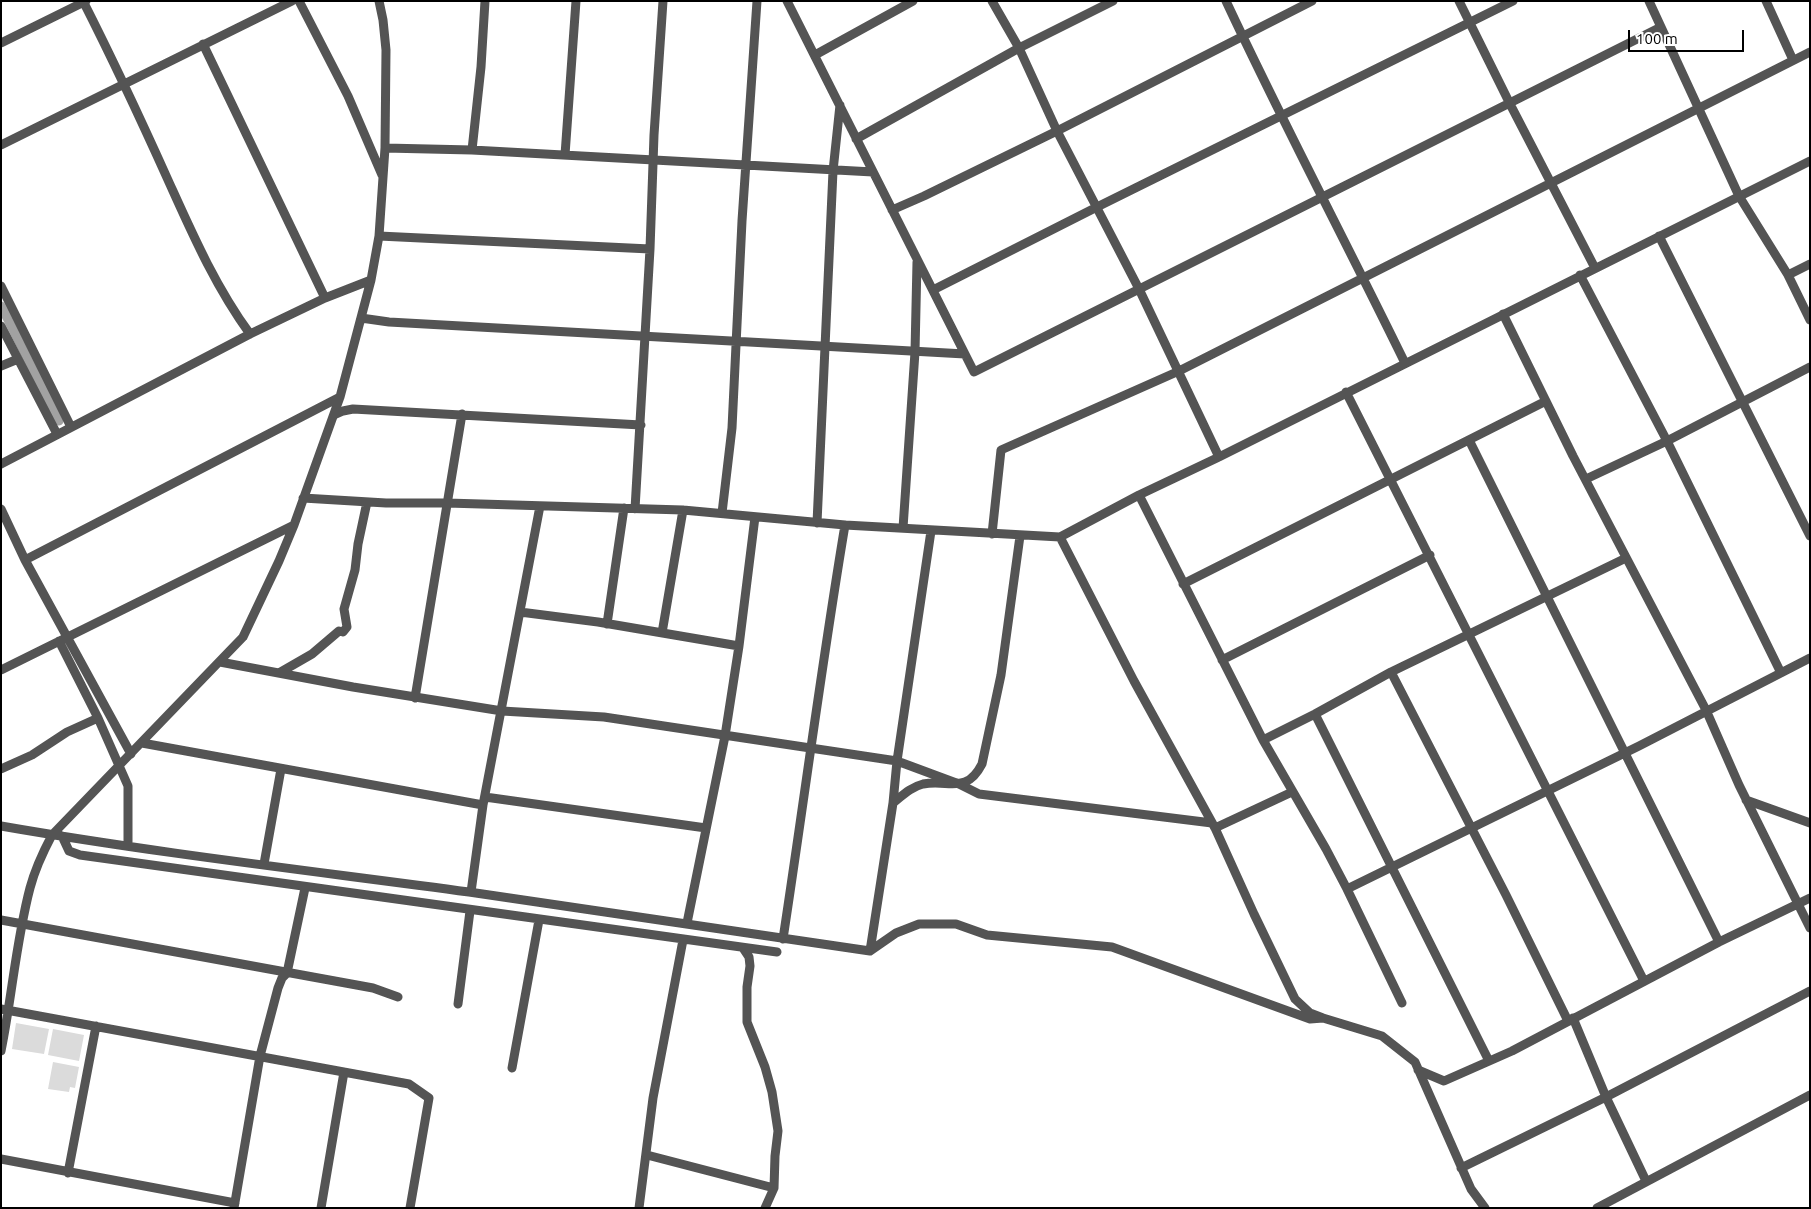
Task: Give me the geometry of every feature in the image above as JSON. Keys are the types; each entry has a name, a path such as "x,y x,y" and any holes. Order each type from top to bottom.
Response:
{"street":[{"path":"1,145 292,1"},
{"path":"299,1 348,96 383,179"},
{"path":"1,1051 5,1010 22,924 35,872 52,835 243,636 294,525 334,415 371,280 379,236 383,179 386,50 379,1"},
{"path":"472,150 481,67 485,1"},
{"path":"566,155 576,1"},
{"path":"635,509 650,249 652,161 664,1"},
{"path":"722,513 732,428 757,1"},
{"path":"787,1 974,372 1661,27"},
{"path":"815,55 913,1"},
{"path":"992,1 1018,48 1057,131 1139,289 1219,458"},
{"path":"856,139 1018,48 1113,1"},
{"path":"1226,1 1281,116 1364,277 1405,363"},
{"path":"892,210 1057,131 1243,38 1312,1"},
{"path":"1459,1 1595,268"},
{"path":"933,290 1513,1"},
{"path":"1649,1 1739,196 1788,275 1810,320"},
{"path":"1766,1 1793,60"},
{"path":"1,43 84,2 124,84 196,244 234,311 250,334"},
{"path":"203,44 325,298"},
{"path":"992,534 1001,450 1179,371 1810,52"},
{"path":"817,522 833,171 840,105"},
{"path":"384,148 472,150 874,172"},
{"path":"303,498 367,502 683,510 845,525 1060,537 1139,494 1219,458 1346,392 1810,160"},
{"path":"379,236 650,249"},
{"path":"1658,236 1810,536"},
{"path":"903,528 914,352 917,259"},
{"path":"1788,275 1810,264"},
{"path":"1580,275 1667,441 1781,673"},
{"path":"1,464 250,334 325,298 371,280"},
{"path":"1,286 71,427"},
{"path":"1503,314 1626,558 1706,710 1746,800 1810,928"},
{"path":"361,318 399,322 965,354"},
{"path":"1,326 57,434"},
{"path":"1,366 18,359"},
{"path":"1586,479 1667,441 1810,366"},
{"path":"1346,392 1644,981"},
{"path":"25,560 340,397"},
{"path":"1183,584 1546,401"},
{"path":"334,415 353,409 641,425"},
{"path":"415,698 462,414"},
{"path":"1469,440 1719,942"},
{"path":"1139,494 1263,740 1347,889 1402,1003"},
{"path":"279,673 312,654 339,631 343,632 347,627 344,609 346,596 355,570 358,544 367,502"},
{"path":"471,892 484,801 540,506"},
{"path":"607,624 624,508"},
{"path":"1,509 64,639 128,786 128,846"},
{"path":"662,633 683,510"},
{"path":"687,923 725,736 739,646 755,517"},
{"path":"1,670 294,525"},
{"path":"783,939 812,748 826,634 845,525"},
{"path":"870,951 893,803 896,761 931,531"},
{"path":"893,803 910,789 924,784 959,784 976,777 982,764 1001,675 1020,536"},
{"path":"1060,537 1134,681 1214,826 1295,999 1310,1013 1382,1036 1415,1062 1471,1190 1485,1208"},
{"path":"1222,660 1430,555"},
{"path":"1263,740 1391,672 1626,558"},
{"path":"520,612 739,646"},
{"path":"64,639 131,754"},
{"path":"1347,889 1394,868 1471,827 1626,752 1810,658"},
{"path":"220,662 415,698 502,710 604,717 896,761 959,784 979,794 1214,826 1292,792"},
{"path":"1391,672 1571,1019 1646,1181"},
{"path":"1315,714 1394,868 1489,1061"},
{"path":"1,769 32,755 67,732 98,718"},
{"path":"142,743 281,769 484,801 706,828"},
{"path":"264,864 281,769"},
{"path":"1746,800 1810,823"},
{"path":"1,826 128,846 471,892 870,951 896,933 919,924 956,924 987,935 1112,947 1310,1019 1323,1018"},
{"path":"62,836 69,851 80,855 470,911 777,952"},
{"path":"1,1159 234,1205 260,1056 278,988 282,978 287,973 305,888"},
{"path":"1418,1070 1444,1081 1512,1051 1719,942 1810,898"},
{"path":"458,1004 470,911"},
{"path":"1,920 372,988 398,997"},
{"path":"512,1068 539,920"},
{"path":"640,1208 654,1098 683,940"},
{"path":"743,948 749,957 750,966 747,1022 766,1067 778,1131 774,1188 765,1208"},
{"path":"1461,1168 1606,1097 1810,992"},
{"path":"5,1010 409,1084 429,1098 410,1208"},
{"path":"68,1172 96,1026"},
{"path":"321,1208 344,1072"},
{"path":"1597,1208 1810,1096"},
{"path":"647,1155 774,1188"}],"shaded area":[{"path":"16,1023 49,1029 44,1054 12,1049"},
{"path":"53,1029 84,1035 79,1061 48,1055"},
{"path":"53,1062 79,1067 75,1088 70,1087 69,1092 48,1089"}],"waterway":[{"path":"1,306 59,421"}]}
